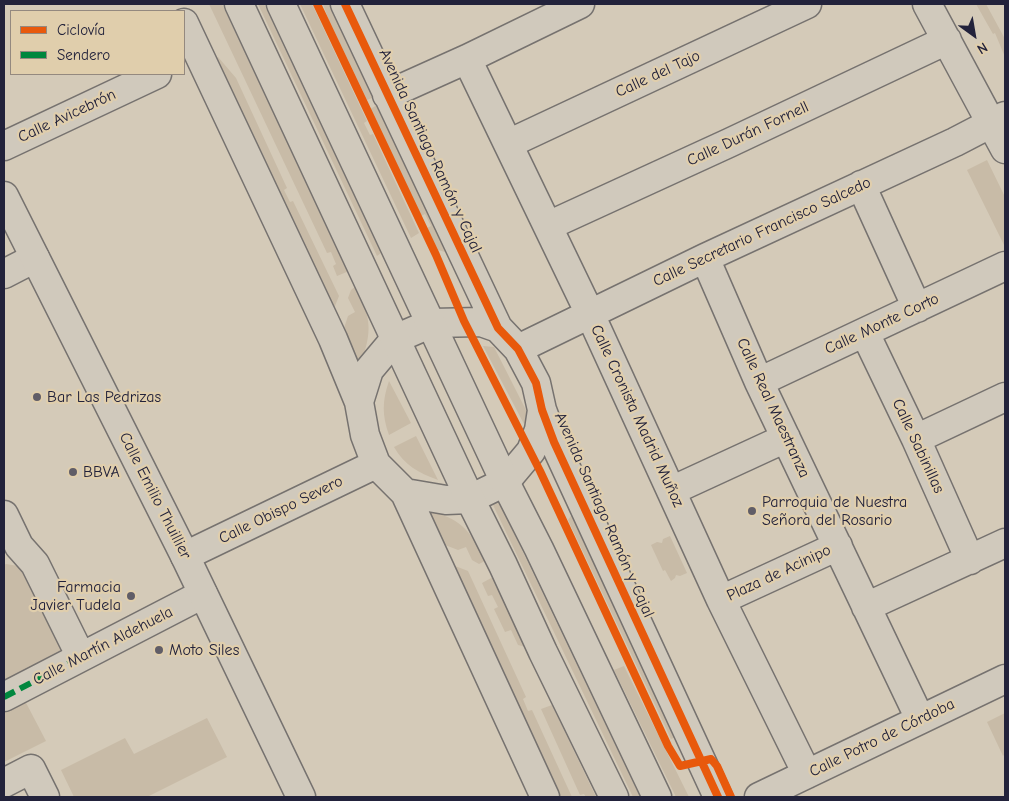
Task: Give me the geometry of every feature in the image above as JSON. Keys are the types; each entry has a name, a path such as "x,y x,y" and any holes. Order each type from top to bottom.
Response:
{"street":[{"path":"239,4 470,499 614,797"},
{"path":"281,4 505,482 539,549 656,797"},
{"name":"Avenida Santiago Ramón y Cajal","path":"345,4 498,328 518,349 536,383 542,410 570,478 718,797"},
{"path":"387,95 467,59 580,4"},
{"name":"Calle del Tajo","path":"508,144 807,4"},
{"path":"926,4 998,120 1005,149"},
{"path":"185,28 191,58 333,339 360,402 365,435 376,464 405,493 545,797"},
{"name":"Calle Durán Fornell","path":"548,226 729,144 947,40"},
{"name":"Calle Cronista Madrid Muñoz","path":"467,59 590,314 721,600 807,774"},
{"name":"Calle Avicebrón","path":"4,146 155,75"},
{"name":"Calle Secretario Francisco Salcedo","path":"518,349 705,258 998,120"},
{"path":"861,185 917,308"},
{"name":"Calle Emilio Thuillier","path":"4,196 185,556 302,797"},
{"path":"4,274 35,258"},
{"name":"Calle Real Maestranza","path":"705,258 759,382 920,719"},
{"name":"Calle Monte Corto","path":"759,382 1005,266"},
{"path":"360,402 369,370 395,339 432,323 481,322 498,328"},
{"name":"Calle Sabinillas","path":"865,333 916,439 970,560"},
{"path":"916,439 1005,397"},
{"path":"405,493 446,500 470,499 505,482 530,451 539,430 542,410"},
{"path":"671,491 786,438"},
{"name":"Calle Obispo Severo","path":"185,556 376,464"},
{"path":"4,515 12,550 35,564 81,657"},
{"path":"866,607 1005,543"},
{"name":"Plaza de Acinipo","path":"721,600 838,546"},
{"name":"Calle Martín Aldehuela","path":"4,697 203,594"},
{"name":"Calle Potro de Córdoba","path":"759,797 1005,680"},
{"path":"4,783 31,769 45,797"}],"shaded area":[{"path":"209,4 222,4 349,271 337,276 333,266 336,264 331,252 327,253"},
{"path":"258,4 264,4 381,253 377,256"},
{"path":"300,4 312,4 367,121 364,123 370,135 373,134 419,233 411,238"},
{"path":"323,4 336,4 379,95 367,100"},
{"path":"976,4 986,4 1005,39 1005,57 995,33 993,34"},
{"path":"218,57 236,78 287,188 284,190 290,202 293,201 339,296 333,311 213,61"},
{"path":"383,102 455,255 438,250 427,228 431,226 425,214 421,216 370,109"},
{"path":"987,160 1005,197 1005,247 967,170"},
{"path":"356,286 367,313 369,329 363,357 356,359 352,356 342,334 348,316 355,312 348,298 351,290"},
{"path":"483,346 494,347 529,416 524,424"},
{"path":"389,381 411,423 389,435 384,408"},
{"path":"416,436 438,480 407,464 394,447"},
{"path":"495,500 499,502 640,797 633,797 493,505"},
{"path":"575,510 681,735 671,739 568,520"},
{"path":"432,512 452,519 465,529 471,535 485,561 479,564 472,560 466,547 458,550 440,543 428,516"},
{"path":"670,536 687,573 680,576 676,575 671,581 665,570 663,571 651,545 657,542 662,543 663,539"},
{"path":"450,564 468,571 526,697 523,699 528,711 532,710 572,797 560,797"},
{"path":"4,565 18,566 29,574 69,655 4,687"},
{"path":"493,577 526,647 518,645 511,630 505,632 494,609 498,607 492,595 488,596 482,583"},
{"path":"624,666 689,797 676,797 614,670"},
{"path":"24,699 46,741 4,762 4,709"},
{"path":"552,705 596,797 580,795 541,709"},
{"path":"1005,713 1005,754 1003,756 987,722"},
{"path":"207,718 227,757 147,797 74,797 61,770 125,738 134,754"}],"marked path":[{"path":"4,697 81,657"}],"cycle path":[{"path":"317,4 436,255 464,321 540,471 668,746 680,766 711,759 717,766 731,797"},
{"path":"345,4 498,328 518,349 536,383 542,410 554,442 718,797"}],"place":[{"name":"Bar Las Pedrizas","path":"37,397"},
{"name":"BBVA","path":"73,472"},
{"name":"Parroquia de Nuestra Señora del Rosario","path":"752,511"},
{"name":"Farmacia Javier Tudela","path":"131,596"},
{"name":"Moto Siles","path":"159,650"}]}
